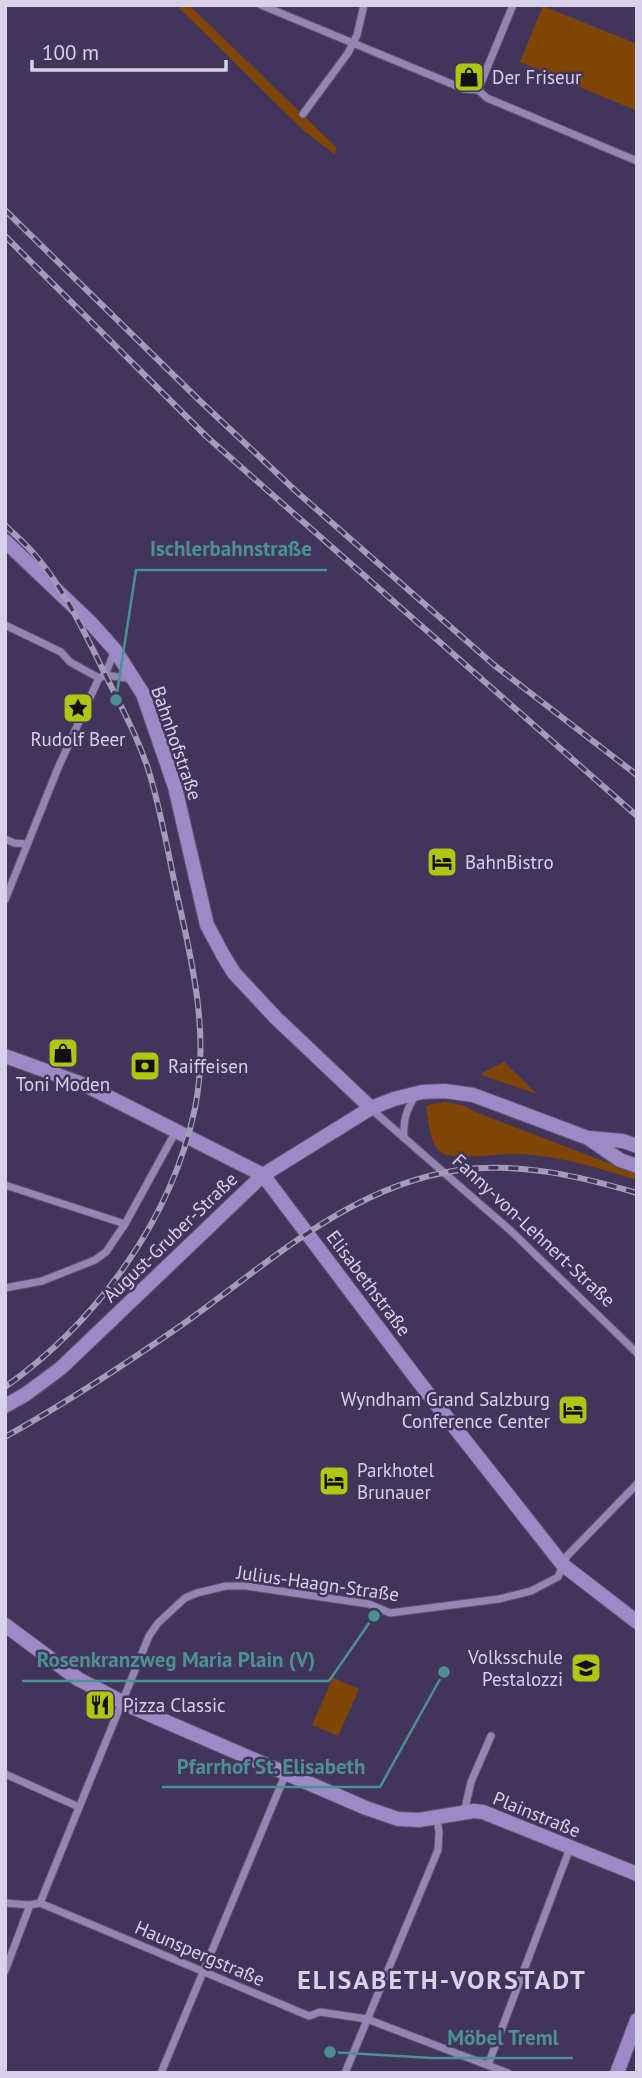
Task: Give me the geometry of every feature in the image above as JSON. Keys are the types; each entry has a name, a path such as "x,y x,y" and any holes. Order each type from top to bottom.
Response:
{"street":[{"path":"261,5 464,89 478,90 487,99 637,161"},
{"path":"303,114 353,44 364,5"},
{"path":"478,90 513,5"},
{"name":"Bahnhofstraße","path":"5,541 90,622 115,650 147,704 175,787 207,925 229,964 252,993"},
{"path":"5,625 61,652 70,662 102,676 133,679"},
{"path":"5,900 58,768 115,650"},
{"path":"5,839 27,844"},
{"name":"Fanny-von-Lehnert-Straße","path":"252,993 371,1108 511,1231 637,1353"},
{"name":"Elisabethstraße","path":"5,1056 85,1085 263,1175 419,1382 563,1565 637,1622"},
{"name":"August-Gruber-Straße","path":"5,1406 26,1394 61,1367 263,1175 371,1108 417,1093 445,1091 473,1095 588,1138"},
{"path":"404,1138 403,1121 406,1110 417,1093"},
{"path":"5,1288 41,1281 95,1260 106,1252 125,1224 177,1130"},
{"path":"588,1138 623,1141 637,1146"},
{"path":"588,1138 620,1160 637,1166"},
{"path":"5,1185 125,1224"},
{"name":"Julius-Haagn-Straße","path":"40,1903 149,1636 185,1598 197,1592 236,1585 369,1604 390,1613 463,1605 531,1591 558,1577 567,1556 637,1484"},
{"name":"Plainstraße","path":"5,1625 78,1679 122,1702 366,1808 398,1819 419,1820 474,1811 483,1812 637,1874"},
{"path":"464,1813 471,1782 491,1736"},
{"path":"161,2073 286,1773"},
{"path":"5,1774 79,1807"},
{"path":"345,2073 438,1850 436,1817"},
{"path":"488,2065 570,1848"},
{"path":"5,1903 40,1903"},
{"name":"Haunspergstraße","path":"40,1903 309,2016 320,2012 367,2019 508,2073"},
{"path":"5,1971 30,1905"},
{"path":"618,2073 637,2020"}],"shaded area":[{"path":"176,5 189,5 337,148 334,154 303,130"},
{"path":"543,6 637,44 637,111 520,62"},
{"path":"504,1062 537,1094 482,1075"},
{"path":"444,1102 462,1105 637,1174 637,1180 547,1157 516,1154 466,1157 442,1153 432,1139 426,1109 427,1105"},
{"path":"333,1678 359,1689 338,1736 312,1725"}],"railway":[{"path":"5,210 298,493 494,665 637,775"},
{"path":"5,236 207,437 637,816"},
{"path":"5,525 35,555 58,585 138,742 162,821 194,977 200,1029 199,1082 195,1108 169,1189 149,1228 126,1265 70,1332 39,1361 5,1387"},
{"path":"5,1437 155,1343 309,1232 380,1193 418,1179 482,1168 549,1172 637,1193"}],"place":[{"name":"Der Friseur","path":"469,77"},
{"name":"Ischlerbahnstraße","path":"116,700"},
{"name":"Rudolf Beer","path":"78,708"},
{"name":"BahnBistro","path":"442,862"},
{"name":"Toni Moden","path":"63,1053"},
{"name":"Raiffeisen","path":"145,1066"},
{"name":"Wyndham Grand Salzburg Conference Center","path":"573,1410"},
{"name":"Parkhotel Brunauer","path":"334,1481"},
{"name":"Rosenkranzweg Maria Plain (V)","path":"374,1616"},
{"name":"Volksschule Pestalozzi","path":"586,1668"},
{"name":"Pfarrhof St. Elisabeth","path":"444,1672"},
{"name":"Pizza Classic","path":"100,1705"},
{"name":"Möbel Treml","path":"330,2052"}],"district":[{"name":"ELISABETH-VORSTADT","path":"442,1980"}]}
